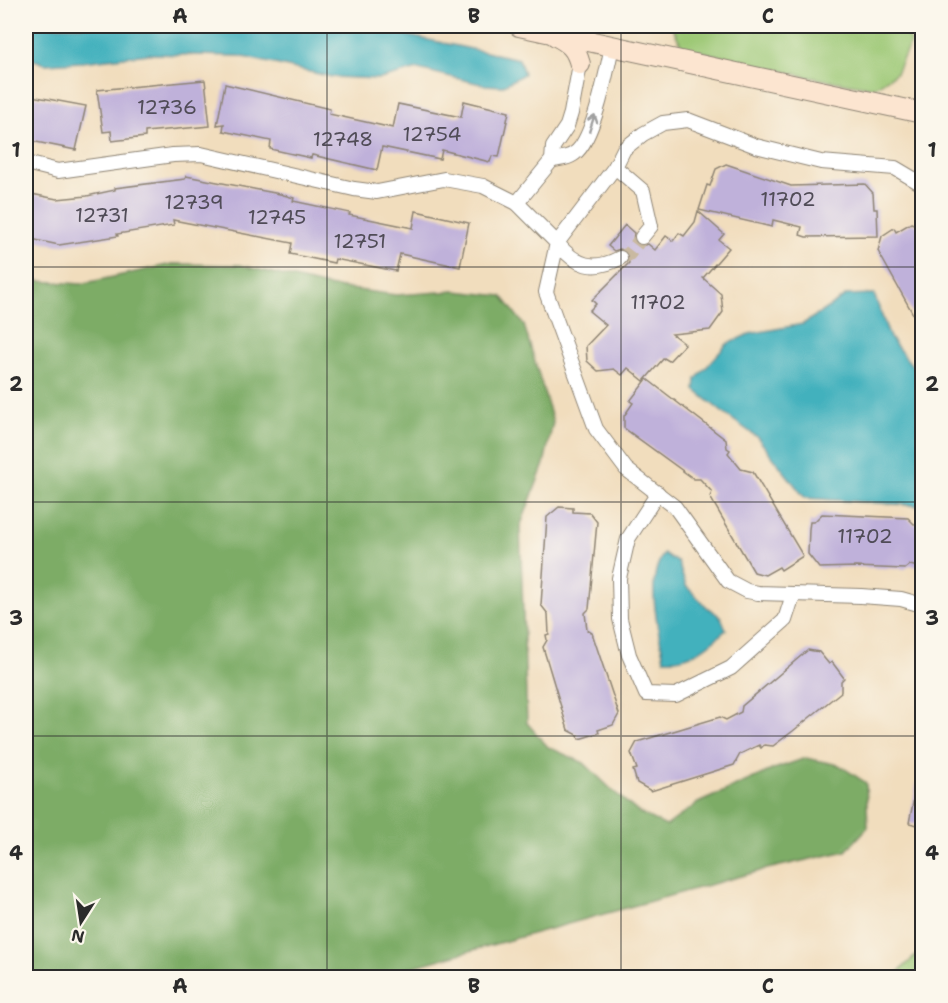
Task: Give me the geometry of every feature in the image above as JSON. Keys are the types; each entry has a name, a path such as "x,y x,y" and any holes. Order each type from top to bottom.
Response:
{"main road":[{"path":"519,26 922,113"},
{"path":"552,33 570,43 577,52 580,64"}],"street":[{"path":"552,160 575,153 584,143 592,122 612,46"},
{"path":"517,203 552,160 553,147 567,126 571,113 580,64"},
{"path":"922,184 895,168 820,162 756,146 688,120 663,123 643,134 624,149 615,167 556,243 546,292 596,429 626,469 675,507 728,581 747,591 901,599 922,605"},
{"path":"26,163 58,171 174,155 201,154 354,189 377,192 444,179 483,186 517,203 567,255 590,267 606,265 620,258"},
{"path":"615,167 643,191 651,226 642,237"},
{"path":"658,493 628,539 619,578 620,619 629,656 646,693 676,696 731,668 784,620 793,595"}],"green space":[{"path":"672,26 897,26 911,41 896,73 874,88 808,77 682,47"},
{"path":"172,264 240,265 327,286 396,295 455,291 502,296 524,325 553,422 544,464 520,527 527,723 548,747 584,763 638,812 666,826 698,803 774,769 806,758 839,765 866,783 868,827 846,851 767,869 376,977 26,977 26,280 81,284"},
{"path":"922,950 922,977 893,977"}],"water":[{"path":"26,26 362,26 519,59 524,74 502,86 485,85 418,69 380,79 332,77 239,56 149,54 45,64 26,57"},
{"path":"874,294 890,338 922,378 922,506 805,498 757,437 695,390 696,379 727,344 749,334 803,324 847,295"},
{"path":"664,554 678,562 686,586 721,617 726,630 698,652 682,658 664,659 657,620 655,577 658,564"}],"building":[{"path":"205,80 210,126 145,132 145,137 112,141 111,131 103,132 97,90"},
{"path":"225,84 330,109 329,114 393,128 398,104 461,117 464,101 509,112 499,157 492,156 490,162 442,150 440,159 382,147 377,170 312,155 311,158 270,149 271,141 223,131 224,124 217,125"},
{"path":"26,95 86,106 76,150 26,140"},
{"path":"726,164 791,186 865,184 873,193 874,209 877,209 878,236 806,237 800,235 802,227 773,220 772,227 699,210 707,185 710,186 716,169"},
{"path":"186,176 280,194 294,198 293,201 413,228 416,211 469,223 460,267 400,254 396,271 335,259 334,263 290,254 292,243 173,220 174,225 59,245 26,238 26,193 57,199 87,196 115,190 115,188 185,179"},
{"path":"698,211 724,234 719,240 729,248 703,278 721,294 723,312 710,330 672,334 685,344 669,361 664,358 644,381 628,368 622,375 614,369 598,371 587,361 586,346 606,325 589,311 596,304 592,300 629,263 626,251 620,249 614,251 608,246 625,225 634,233 633,240 637,244 641,246 648,244 655,250 666,236 673,241 679,233 684,236 695,222"},
{"path":"911,223 922,227 922,330 878,251 882,236 894,228 896,232"},
{"path":"647,379 726,440 727,448 730,450 728,453 741,469 753,472 803,556 781,570 779,567 765,575 754,572 710,497 712,492 700,479 694,479 624,428 624,416 633,403 630,401"},
{"path":"559,507 573,508 573,512 590,513 597,522 589,609 585,613 587,630 592,633 619,714 613,725 598,730 599,733 579,739 578,735 568,730 543,647 547,640 546,635 549,634 548,614 541,605 547,517"},
{"path":"822,514 908,518 922,529 922,568 910,565 905,569 819,568 808,554 809,529 810,522 814,522"},
{"path":"808,650 819,652 829,664 832,662 844,678 841,681 841,692 793,731 773,746 764,745 761,748 759,745 740,754 734,765 651,791 637,783 633,770 637,769 631,753 637,742 720,717 726,720 741,712 742,706"},
{"path":"917,783 922,784 922,826 909,823"}],"tunnel":[{"path":"620,258 629,254 642,237"}]}
